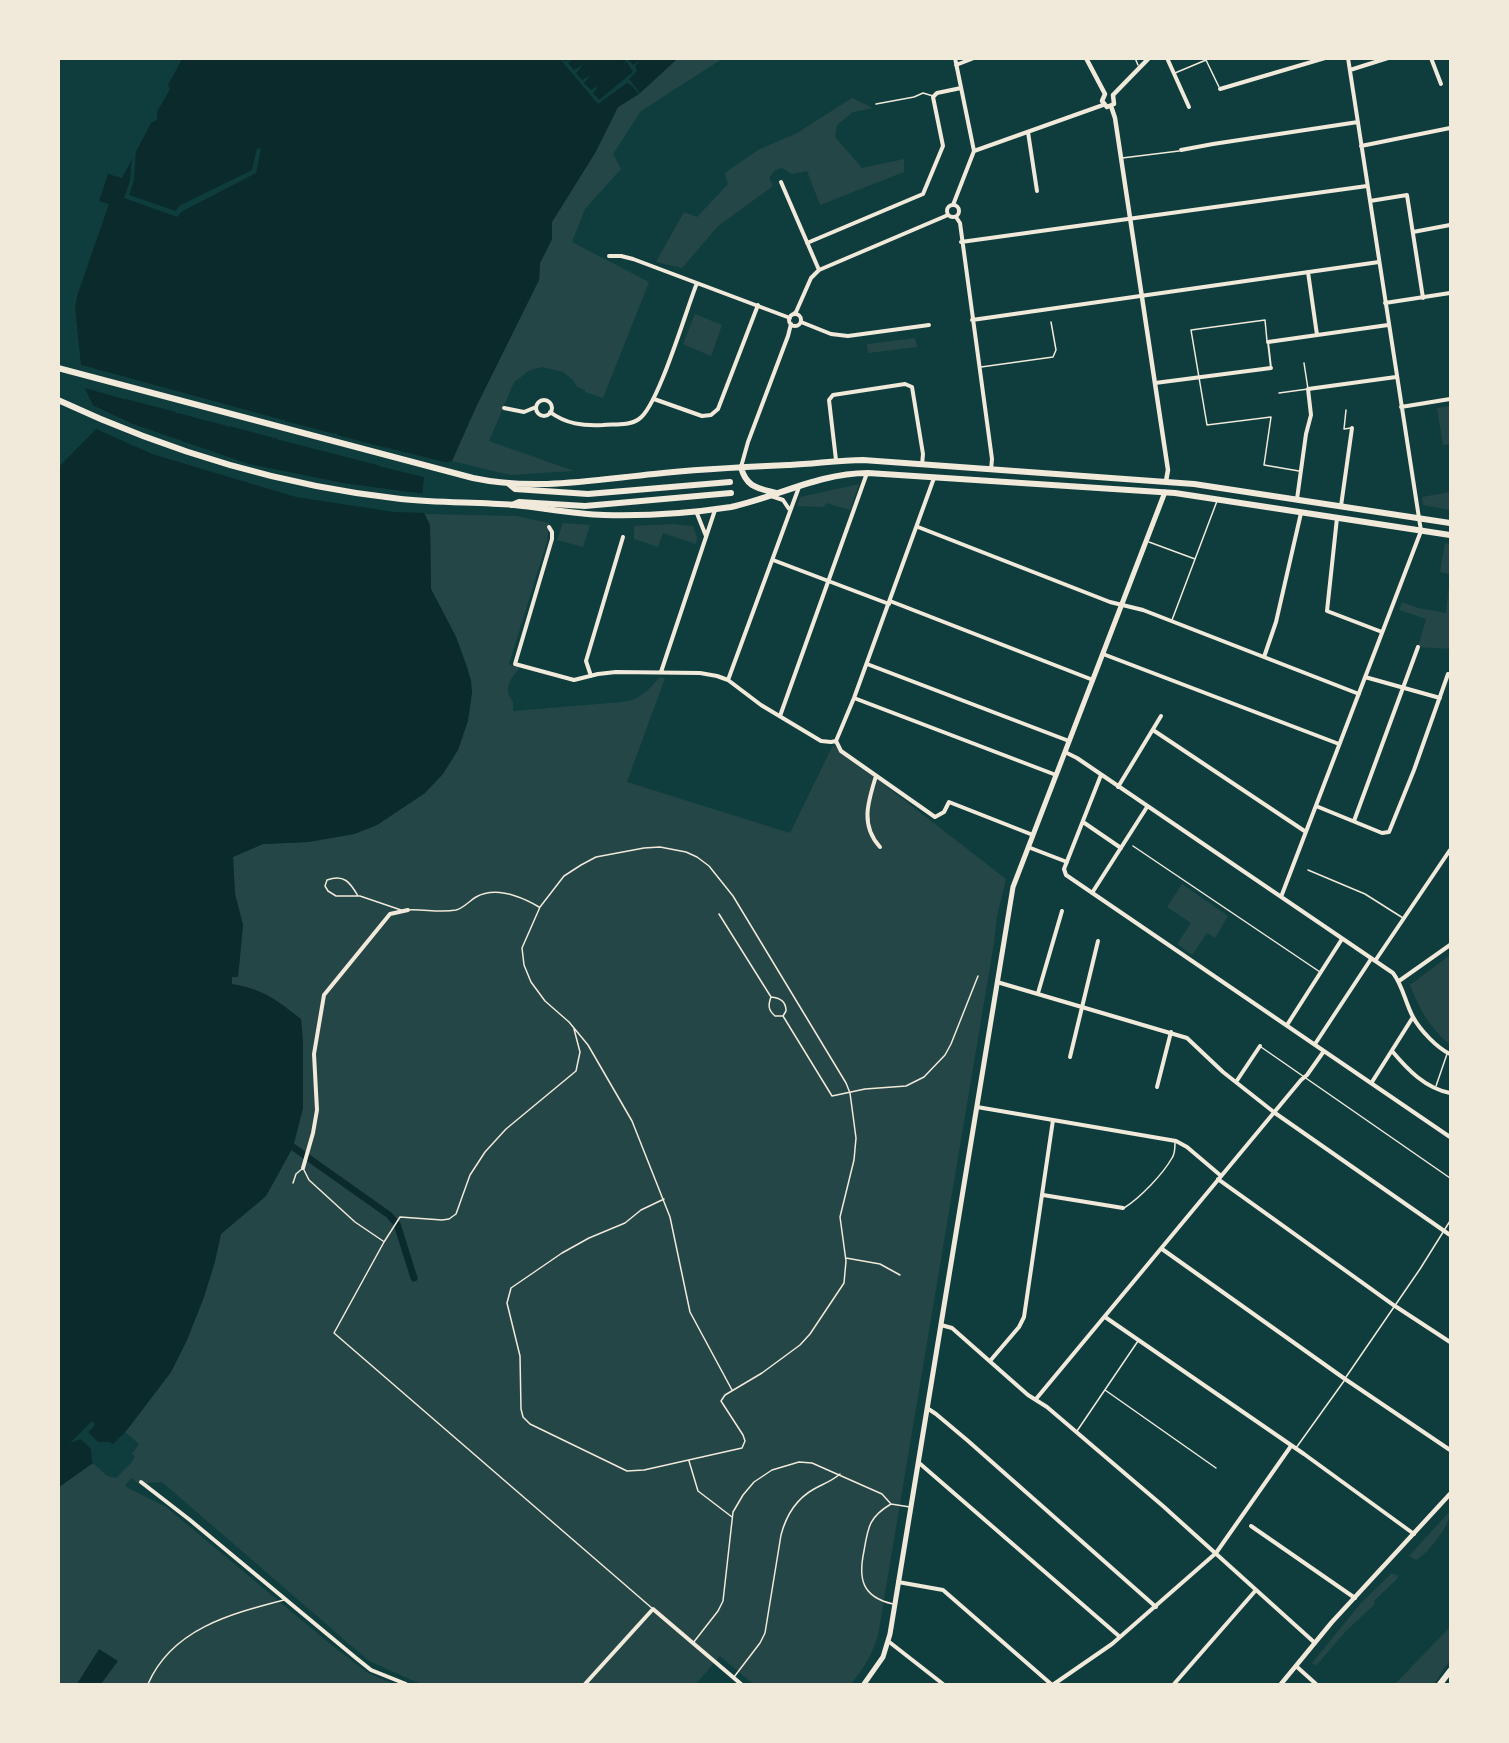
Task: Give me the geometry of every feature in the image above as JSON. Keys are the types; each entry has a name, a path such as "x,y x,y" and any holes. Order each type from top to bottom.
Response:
{"highway":[{"path":"58,368 473,478 508,484 560,484 836,460 1166,482 1297,499 1450,523"},
{"path":"58,400 181,451 264,475 327,489 399,499 508,505 605,515 696,511 747,503 799,485 840,475 868,473 1165,492 1450,535"},
{"path":"741,467 748,483 773,494"},
{"path":"981,480 991,470"},
{"path":"508,484 515,489 588,494 730,482"},
{"path":"1165,492 1166,482"},
{"path":"508,505 519,502 585,506 731,493"},
{"path":"1440,1684 1450,1671"}],"main road":[{"path":"864,1684 879,1665 888,1641 1013,887 1165,492"}],"street":[{"path":"955,58 974,150 953,204 946,209 952,218 956,216"},
{"path":"956,65 974,58"},
{"path":"1086,58 1105,94"},
{"path":"1113,95 1149,58"},
{"path":"1167,58 1189,107"},
{"path":"1220,89 1325,58"},
{"path":"1281,897 1421,531 1348,58"},
{"path":"1350,70 1388,58"},
{"path":"1431,58 1441,84"},
{"path":"807,243 923,194 942,146 933,97 937,93 961,88"},
{"path":"1105,94 1113,95"},
{"path":"1103,105 1102,99 1105,94"},
{"path":"1111,106 1115,101 1113,95"},
{"path":"974,150 1103,105 1111,106"},
{"path":"1111,106 1115,118 1168,470 1166,482"},
{"path":"1181,150 1358,123"},
{"path":"1361,146 1450,128"},
{"path":"1028,132 1037,191"},
{"path":"781,182 819,270"},
{"path":"961,242 1367,186"},
{"path":"1370,201 1407,195 1423,297"},
{"path":"953,204 959,210 956,216"},
{"path":"741,467 748,442 788,336 791,316 796,312 811,278 819,270 948,215"},
{"path":"956,216 960,223 992,459 991,470"},
{"path":"1413,232 1450,225"},
{"path":"609,256 633,259 758,305 791,316 800,316"},
{"path":"972,320 1379,262"},
{"path":"1308,272 1317,335"},
{"path":"550,412 562,420 580,425 630,423 642,418 654,399 697,284"},
{"path":"1385,303 1450,293"},
{"path":"801,322 802,300"},
{"path":"654,399 702,416 714,414 718,409 758,305"},
{"path":"801,322 831,334 848,336 930,325"},
{"path":"788,336 801,322"},
{"path":"790,324 796,326"},
{"path":"1155,383 1271,368 1268,342 1388,325"},
{"path":"1297,499 1306,434 1311,416 1308,389 1396,377"},
{"path":"836,460 829,400 833,394 905,384 912,387 923,454 922,465"},
{"path":"1401,407 1450,399"},
{"path":"504,408 524,412 545,400 551,405 550,412"},
{"path":"536,407 541,415 550,412"},
{"path":"1341,506 1352,428"},
{"path":"780,716 868,473"},
{"path":"934,477 918,527 836,741 841,751 935,817 944,812 949,802 1033,835"},
{"path":"728,680 799,485"},
{"path":"773,494 783,500 789,508"},
{"path":"661,672 715,509"},
{"path":"696,511 706,537"},
{"path":"1264,657 1276,622 1301,513"},
{"path":"1338,518 1327,611 1382,632"},
{"path":"549,527 552,539 515,664 571,680 616,672 700,673 728,680 744,693 821,741 836,741"},
{"path":"918,527 1123,606 1143,610 1359,694"},
{"path":"591,676 586,661 623,537"},
{"path":"773,560 1093,681"},
{"path":"1354,822 1418,647"},
{"path":"1103,654 1339,744"},
{"path":"867,664 1070,741"},
{"path":"1316,806 1354,822 1389,832 1449,674"},
{"path":"1365,677 1440,698"},
{"path":"854,698 1056,775"},
{"path":"1118,787 1161,716"},
{"path":"1153,730 1306,832"},
{"path":"1065,752 1392,972 1400,981 1413,1017 1427,1035 1449,1054"},
{"path":"1101,775 1064,869 1066,875 1450,1137"},
{"path":"876,776 867,803 866,820 873,840 880,847"},
{"path":"1092,893 1147,807"},
{"path":"1083,822 1121,848"},
{"path":"1126,841 1133,846"},
{"path":"1028,847 1067,862"},
{"path":"1315,1044 1450,850"},
{"path":"303,1168 317,1110 314,1054 324,995 390,914 408,910"},
{"path":"1038,993 1062,911"},
{"path":"1287,1025 1342,939"},
{"path":"1071,1057 1098,941"},
{"path":"1400,981 1450,945"},
{"path":"997,982 1187,1038 1275,1113 1450,1235"},
{"path":"1372,1082 1413,1017"},
{"path":"1157,1087 1170,1032"},
{"path":"1236,1082 1260,1046"},
{"path":"1036,1399 1324,1051"},
{"path":"1392,1051 1408,1070 1435,1090 1450,1093"},
{"path":"977,1107 1176,1142 1187,1147 1219,1177 1395,1306 1450,1342"},
{"path":"990,1361 1022,1322 1053,1120"},
{"path":"1043,1195 1123,1208"},
{"path":"1162,1249 1345,1379 1450,1450"},
{"path":"1105,1317 1409,1528 1415,1535"},
{"path":"941,1325 952,1328 1028,1395 1076,1432 1315,1642"},
{"path":"927,1408 967,1440 1156,1607"},
{"path":"898,1582 943,1590 1053,1684 1062,1680 1120,1637 1216,1553 1293,1448"},
{"path":"918,1462 1120,1637"},
{"path":"141,1482 199,1527 371,1670 406,1684"},
{"path":"1281,1684 1315,1642 1450,1494"},
{"path":"1251,1526 1355,1598"},
{"path":"1174,1684 1256,1590"},
{"path":"585,1684 653,1609 741,1684"},
{"path":"888,1641 943,1684"},
{"path":"1296,1666 1316,1684"},
{"path":"1062,1680 1068,1684"}],"lane":[{"path":"1135,58 1140,68"},
{"path":"1174,74 1206,60 1220,89"},
{"path":"876,104 914,97 923,93 933,97"},
{"path":"1121,158 1181,150"},
{"path":"1268,342 1265,320 1191,330 1207,425 1271,417 1264,465 1301,471"},
{"path":"979,367 1053,357 1056,350 1051,322"},
{"path":"1279,393 1308,389 1304,363"},
{"path":"1346,410 1344,429 1352,428"},
{"path":"1172,621 1218,500"},
{"path":"1147,542 1196,559"},
{"path":"1133,846 1321,972"},
{"path":"664,1199 641,1210 625,1223 589,1238 562,1253 512,1288 508,1295 507,1303 520,1356 523,1417 530,1424 627,1471 636,1472 742,1448 745,1441 743,1435 721,1401 732,1390 762,1373 793,1351 810,1334 844,1283 845,1258 840,1217 854,1160 856,1138 850,1093 834,1061 743,910 717,876 697,857 686,852 660,847 596,857 564,876 540,907 522,948 524,965 531,982 545,1001 574,1029 597,1058 632,1120 664,1199 670,1217 690,1312 732,1390"},
{"path":"1308,870 1365,894 1404,918"},
{"path":"357,896 351,884 344,878 336,877 327,880 325,886 336,896 357,896 402,910"},
{"path":"408,910 459,909 476,897 492,891 522,899 540,907"},
{"path":"719,914 771,997 780,999 784,1003 786,1011 783,1016"},
{"path":"783,1016 832,1096 906,1086 924,1077 945,1055 978,976"},
{"path":"771,997 770,1011 775,1016 783,1016"},
{"path":"574,1029 579,1052 576,1071 506,1130 485,1152 470,1175 456,1214 449,1219 442,1220 400,1217 334,1333 653,1609"},
{"path":"1260,1046 1450,1178"},
{"path":"1435,1090 1449,1054"},
{"path":"1123,1208 1134,1202 1163,1170 1174,1156 1176,1142"},
{"path":"293,1183 296,1174 303,1168 309,1180 355,1222 384,1242"},
{"path":"1293,1448 1345,1379 1450,1221"},
{"path":"845,1258 880,1264 900,1275"},
{"path":"1076,1432 1138,1340"},
{"path":"1105,1390 1216,1468"},
{"path":"689,1460 698,1491 732,1517"},
{"path":"692,1643 718,1611 723,1601 732,1517 743,1495 754,1482 772,1470 799,1462 812,1463 882,1494 891,1504 910,1507"},
{"path":"733,1678 765,1633 779,1543 785,1520 807,1493 840,1474"},
{"path":"891,1504 878,1512 868,1527 861,1572 863,1584 869,1592 883,1602 894,1604"},
{"path":"148,1684 162,1659 191,1633 217,1620 285,1600"}],"shaded area":[{"path":"182,59 677,59 639,94 618,107 595,153 552,222 552,239 540,263 539,280 452,461 425,466 421,507 430,525 431,589 456,637 471,680 472,693 468,721 458,750 443,774 425,793 377,825 354,834 308,842 263,844 233,857 235,894 243,925 238,977 232,977 232,984 269,996 301,1019 303,1108 293,1147 266,1196 221,1234 203,1300 171,1372 127,1430 113,1444 98,1442 88,1432 95,1425 92,1421 70,1443 81,1439 91,1449 93,1463 59,1487 58,468 97,428 98,416 83,384 75,307 109,204 99,201 108,174 122,178 151,123 157,120 157,112 170,89 168,85"},
{"path":"677,59 722,59 641,111 613,154 621,169 585,209 572,242 649,282 603,398 577,387 573,380 563,372 542,367 530,370 514,382 489,441 574,471 510,475 452,461 539,280 540,263 552,239 552,222 595,153 618,107 639,94"},
{"path":"852,98 873,108 853,112 837,125 835,137 862,168 904,159 904,172 820,205 807,171 792,174 782,168 775,170 769,178 773,186 718,226 682,268 656,262 684,212 697,217 728,184 725,173 758,150 797,133"},
{"path":"695,314 722,325 711,356 683,344"},
{"path":"915,338 917,347 868,353 867,344"},
{"path":"1450,406 1450,444 1443,445 1437,408"},
{"path":"859,484 850,510 826,503 824,507 797,506 800,497"},
{"path":"1450,492 1450,510 1423,505 1422,497"},
{"path":"424,514 517,516 549,523 547,542 509,664 520,668 513,676 508,688 513,702 513,711 633,700 646,692 660,677 665,678 627,782 790,833 833,745 1006,879 997,916 878,1635 867,1661 851,1684 753,1684 720,1656 696,1684 421,1684 369,1661 162,1482 139,1484 132,1478 125,1485 128,1488 166,1507 329,1643 368,1673 394,1684 59,1684 59,1487 93,1463 107,1476 116,1478 132,1462 135,1456 132,1454 139,1444 125,1432 171,1372 187,1340 214,1265 221,1234 266,1196 293,1147 303,1108 301,1019 237,985 232,985 232,977 238,977 243,925 235,894 233,857 263,844 308,842 354,834 377,825 425,793 472,693 468,668 456,637 431,589 430,525"},
{"path":"563,523 590,525 583,547 557,540"},
{"path":"671,524 693,526 697,537 696,544 663,533 658,547 634,539 634,526"},
{"path":"1445,543 1450,544 1450,574 1440,572"},
{"path":"1450,574 1450,649 1418,647 1426,619 1399,610 1402,602 1418,608 1446,613"},
{"path":"1182,884 1228,916 1215,938 1207,933 1192,955 1177,944 1191,923 1167,907"},
{"path":"1450,955 1450,1045 1426,1018 1410,985"},
{"path":"1450,1511 1443,1531 1427,1552 1416,1560 1409,1556"},
{"path":"1392,1573 1398,1576 1397,1579 1374,1601 1375,1604 1346,1631 1316,1666 1312,1663 1361,1603"},
{"path":"1450,1627 1450,1660 1434,1684 1395,1684"},
{"path":"99,1649 118,1661 101,1684 77,1684"}],"pier":[{"path":"560,59 565,61 572,59 568,63 574,70 583,65 576,73 582,80 591,75 584,83 591,90 599,86 593,93 599,100 633,72 627,62 619,68 626,62 624,59 633,65 640,61 635,66 637,71 629,79 640,93 627,83 598,104"},
{"path":"257,148 261,149 256,173 181,212 177,217 124,198 130,181 132,156 136,149 134,180 129,195 176,211 179,206 252,170"},
{"path":"78,364 285,419 285,421 335,434 336,432 337,435 453,464 428,469 427,478 278,441 278,439 229,426 227,428 227,426 81,387"},
{"path":"88,403 133,424 249,464 343,483 425,494 424,506 427,513 394,512 296,497 152,454 94,428 96,420"}],"waterway":[{"path":"293,1147 389,1215 397,1224 414,1278"}]}
